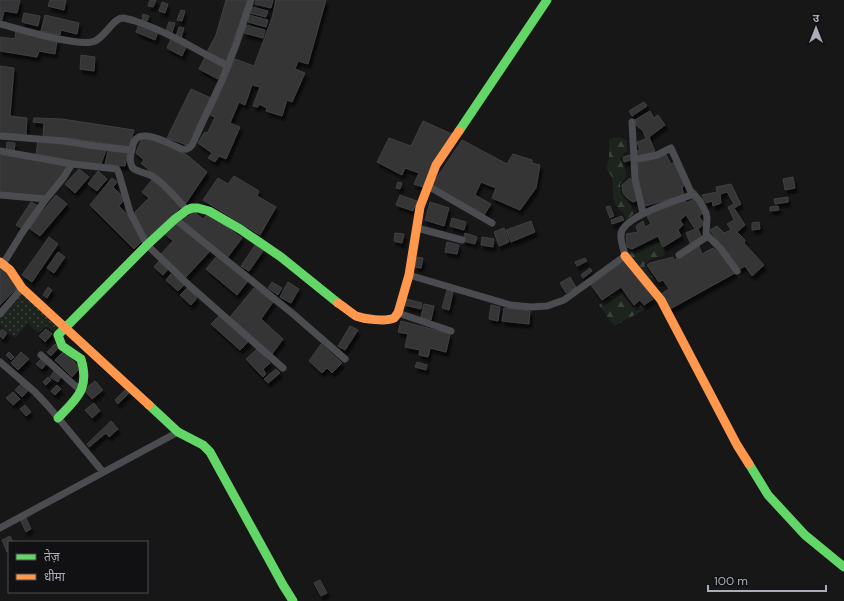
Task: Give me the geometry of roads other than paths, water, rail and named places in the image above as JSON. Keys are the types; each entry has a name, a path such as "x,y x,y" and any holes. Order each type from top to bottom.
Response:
{"street":[{"path":"187,210 153,176 135,170 132,167 130,163 131,150 136,139 145,135 185,150 190,148 228,66 251,0"},
{"path":"58,418 79,395 84,372 81,359 62,346 58,335 147,245 175,219 192,208 198,208 208,212 240,229 281,257 336,302 355,315 382,320 394,317 398,313 409,275 420,207 436,165 547,0"},
{"path":"0,24 74,42 88,43 100,39 115,21 119,19 127,19 146,24 166,33 228,66"},
{"path":"632,122 636,184 643,213"},
{"path":"0,136 64,141 131,150"},
{"path":"634,160 657,155 671,148 690,190 700,201 706,213 706,233 721,249 737,270"},
{"path":"0,151 72,164 114,168 118,171 130,212 147,245 191,287 283,368"},
{"path":"72,164 2,263 22,288 178,432 203,445 210,452 293,601"},
{"path":"118,171 132,167"},
{"path":"428,186 492,223"},
{"path":"694,194 643,213 625,226 622,229 621,235 625,256 661,300 737,445 768,495 805,535 844,567"},
{"path":"0,195 46,199"},
{"path":"175,219 345,359"},
{"path":"417,228 462,240"},
{"path":"679,255 708,236"},
{"path":"409,275 510,305 531,307 547,306 564,300 625,256"},
{"path":"0,314 22,288"},
{"path":"398,313 451,331"},
{"path":"41,355 81,391"},
{"path":"0,362 35,392 103,472"},
{"path":"0,528 178,432"}]}
